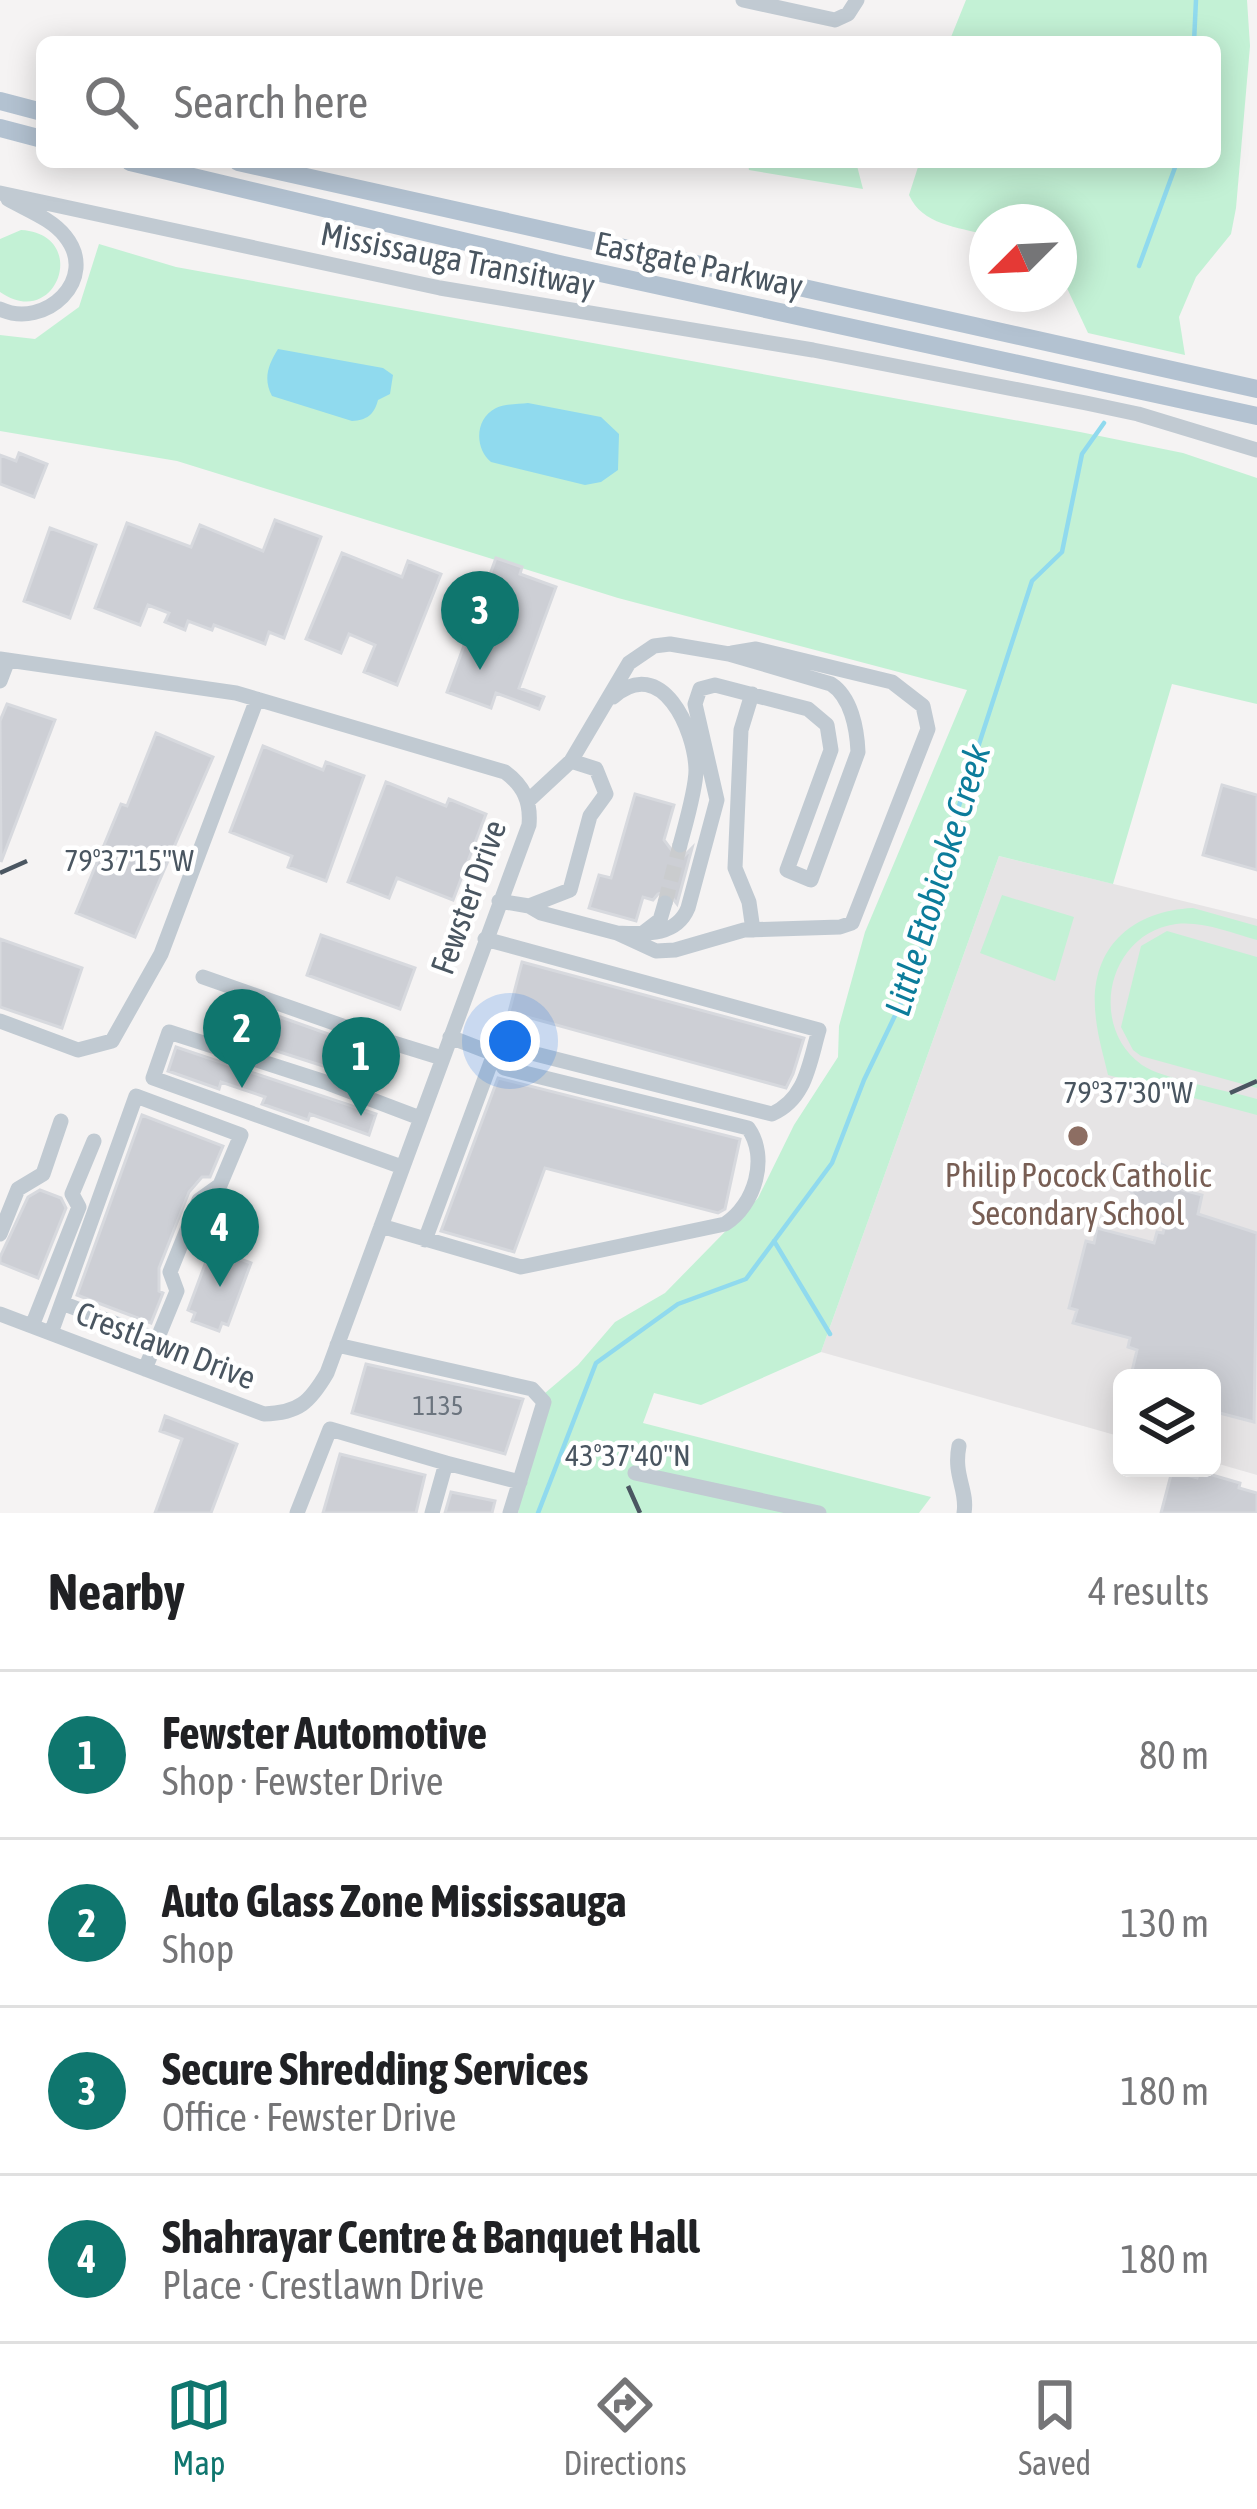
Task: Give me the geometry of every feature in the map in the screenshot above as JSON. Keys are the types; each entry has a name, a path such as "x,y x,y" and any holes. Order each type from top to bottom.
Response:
{"main road":[{"path":"0,101 36,110"},
{"path":"0,128 36,137"},
{"name":"Eastgate Parkway","path":"155,168 467,243 1257,416"},
{"name":"Eastgate Parkway","path":"265,168 1257,389"}],"street":[{"path":"743,0 835,20 848,14 857,0"},
{"path":"0,194 55,225 73,248 76,262 72,286 46,310 20,316 0,309"},
{"name":"Mississauga Transitway","path":"0,194 440,289 813,350 1138,414 1257,450"},
{"path":"527,801 571,761 629,663 654,646 729,653 830,684 846,699 858,752 811,880 787,870 831,750 831,737 819,716 808,709 704,686 695,704 717,788 683,919 670,928 617,933"},
{"path":"499,901 529,906 666,952 753,930 839,927 856,918 928,729 927,717 916,697 892,682 756,649 729,653"},
{"path":"0,681 4,659"},
{"name":"Fewster Drive","path":"4,659 257,699 506,772 517,780 527,801 529,825 337,1346 311,1400"},
{"path":"610,700 620,691 645,684 658,688 677,705 696,772 682,838 717,788"},
{"path":"752,694 741,730 735,868 749,902 753,930"},
{"path":"0,1022 78,1050 112,1041 161,954 257,699"},
{"path":"529,906 570,890 590,816 606,794 596,770 571,761"},
{"path":"640,934 655,926 665,903"},
{"path":"425,1240 494,1054 504,1046 772,1114 799,1095 819,1030 485,939"},
{"path":"202,977 442,1058"},
{"path":"402,1167 154,1078 169,1032 420,1118"},
{"path":"352,1092 374,1037"},
{"path":"380,1226 521,1267 712,1229 734,1219 758,1171 759,1147 748,1128 504,1068 494,1054 450,1037"},
{"path":"51,1333 136,1096 241,1135 220,1185 199,1199 170,1272 177,1291 145,1370"},
{"path":"0,1234 18,1189 43,1174 61,1121"},
{"path":"32,1326 79,1207 72,1194 94,1141"},
{"path":"62,1303 158,1340"},
{"name":"Crestlawn Drive","path":"0,1313 264,1414 295,1409 311,1400"},
{"path":"337,1346 532,1389 544,1402 510,1513"},
{"path":"297,1513 330,1429 520,1482"},
{"path":"959,1446 955,1470 965,1509"},
{"path":"432,1513 446,1463"},
{"path":"635,1473 819,1513"}],"shaded area":[{"name":"Philip Pocock Catholic Secondary School","path":"999,856 1257,919 1257,1475 1221,1465 1221,1369 1113,1369 1113,1434 821,1352"}],"green space":[{"path":"966,0 1247,0 1250,46 1236,208 1231,234 1196,277 1179,317 1185,355 1088,333 1077,309 1077,204 969,204 969,231 932,219 909,195 918,168 1221,168 1221,36 951,36"},
{"path":"858,168 863,189 749,170"},
{"path":"21,230 43,235 55,247 60,262 58,278 37,300 20,301 0,292 0,239"},
{"path":"99,244 176,267 1080,432 1183,453 1257,478 1257,704 1172,684 1113,884 999,856 821,1352 701,1405 654,1393 643,1423 931,1497 919,1513 518,1513 538,1399 578,1365 615,1322 665,1293 758,1198 794,1125 838,1057 839,1026 865,932 967,690 618,598 177,461 0,431 0,335 35,339 79,307"},
{"path":"1002,895 1074,917 1055,981 980,953"},
{"path":"1193,908 1257,926 1257,940 1197,924 1153,931 1134,944 1121,962 1113,983 1115,1028 1125,1048 1142,1065 1180,1080 1257,1099 1257,1115 1108,1075 1095,995 1106,955 1131,927 1149,917"},
{"path":"1167,931 1257,957 1257,1088 1133,1050 1121,1027 1141,946"}],"water":[{"path":"278,349 383,368 393,375 390,394 378,400 369,416 352,421 272,396 268,372"},
{"path":"528,403 601,417 619,434 618,470 601,482 585,485 491,462 480,442 484,419 499,407"}],"building":[{"path":"19,453 47,464 34,497 0,484 0,455 16,461"},
{"path":"275,520 321,537 284,638 269,632 265,644 214,625 212,630 188,621 185,630 165,622 169,613 148,605 140,625 95,608 127,523 191,547 200,525 263,551"},
{"path":"50,528 96,545 70,618 24,601"},
{"path":"342,553 402,577 408,561 441,574 397,685 364,672 375,645 349,634 341,653 306,639"},
{"path":"496,558 522,567 520,574 556,587 519,688 544,697 539,709 496,693 491,708 447,692"},
{"path":"7,704 55,720 1,862 0,721"},
{"path":"156,733 213,757 135,937 76,913"},
{"path":"263,746 323,770 326,762 364,776 326,881 288,867 292,856 230,832"},
{"path":"386,782 446,806 449,799 486,814 453,900 397,878 389,898 348,882"},
{"path":"1222,785 1257,795 1257,870 1203,855"},
{"path":"635,794 674,805 664,840 676,856 692,848 677,904 667,891 653,900 643,897 636,921 589,908 599,875 611,878"},
{"path":"321,935 415,968 400,1009 307,975"},
{"path":"0,939 82,968 62,1028 0,1007"},
{"path":"522,962 804,1038 793,1074 786,1088 509,1012"},
{"path":"275,1015 348,1041 339,1071 264,1047"},
{"path":"176,1047 376,1114 369,1135 310,1114 308,1120 262,1104 265,1097 221,1082 219,1089 168,1071"},
{"path":"498,1078 740,1139 725,1209 718,1213 545,1168 514,1252 441,1231"},
{"path":"142,1115 223,1146 210,1177 202,1177 189,1192 159,1268 159,1291 163,1293 151,1323 77,1295"},
{"path":"1156,1161 1168,1168 1175,1188 1202,1195 1198,1214 1257,1233 1254,1422 1221,1413 1221,1369 1132,1369 1137,1350 1128,1347 1130,1338 1073,1323 1077,1310 1069,1308 1086,1241 1094,1243 1097,1228 1154,1243 1157,1232 1163,1233 1168,1213 1141,1205 1128,1188 1135,1168"},
{"path":"40,1190 61,1198 66,1208 38,1278 0,1263 0,1257 28,1197"},
{"path":"211,1248 251,1263 228,1325 222,1323 219,1331 192,1321 195,1313 188,1310"},
{"path":"366,1364 523,1399 505,1454 352,1413"},
{"path":"165,1416 237,1444 211,1513 155,1513 182,1439 160,1431"},
{"path":"340,1454 425,1475 416,1513 323,1513"},
{"path":"1170,1477 1220,1477 1257,1493 1257,1513 1161,1513"},
{"path":"451,1492 495,1501 492,1513 445,1513"}],"waterway":[{"name":"Little Etobicoke Creek","path":"1194,36 1196,0"},
{"name":"Little Etobicoke Creek","path":"1139,266 1175,168"},
{"name":"Little Etobicoke Creek","path":"538,1513 596,1363 678,1304 746,1279 832,1163 864,1080 916,972 942,858 1032,581 1062,552 1082,454 1104,423"},
{"path":"774,1241 830,1334"}],"tunnel":[{"path":"665,903 680,845"}],"place":[{"name":"Secure Shredding Services","path":"480,670"},
{"name":"Auto Glass Zone Mississauga","path":"242,1088"},
{"name":"Fewster Automotive","path":"361,1116"},
{"name":"Philip Pocock Catholic Secondary School","path":"1078,1136"},
{"name":"Shahrayar Centre & Banquet Hall","path":"220,1287"}]}
